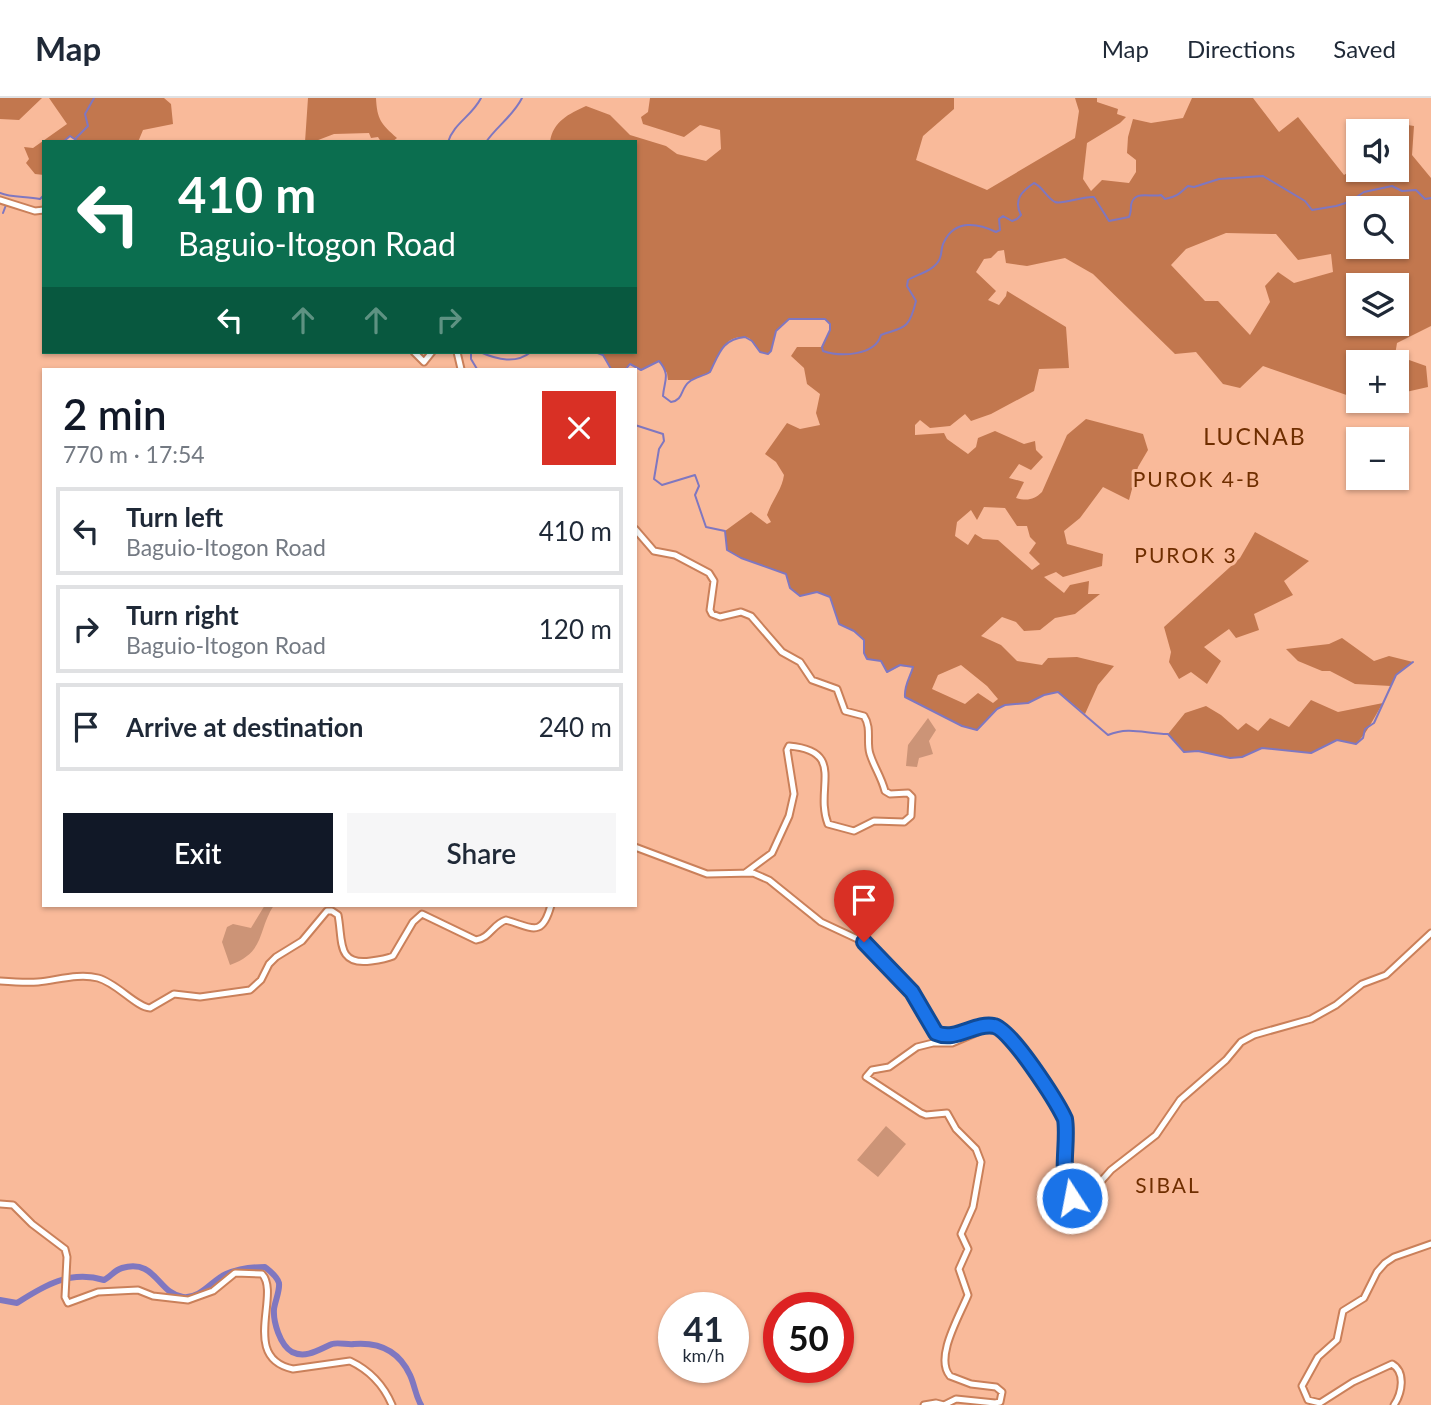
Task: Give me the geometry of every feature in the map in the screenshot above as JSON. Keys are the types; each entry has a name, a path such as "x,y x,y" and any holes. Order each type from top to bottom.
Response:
{"street":[{"path":"0,201 35,211 42,210"},
{"path":"416,354 424,362 430,354"},
{"path":"637,531 654,551 675,555 709,573 714,581 710,610 712,614 720,617 741,612 751,616 782,652 800,662 813,680 837,690 843,709 864,716 868,722 869,753 881,776 885,791 890,794 910,794 913,807 911,816 906,821 874,821 854,831 828,824 824,810 824,762 813,751 789,746 787,750 794,794 792,806 772,853 745,873"},
{"path":"637,847 707,874 753,873 769,880 821,922 864,942 912,992 936,1033 947,1036 992,1025 1000,1029 1016,1043 1061,1111 1067,1132 1066,1189 1072,1198 1078,1200 1089,1195 1111,1170 1156,1135 1180,1100 1226,1060 1241,1042 1254,1035 1311,1019 1336,1005 1362,984 1386,975 1428,938"},
{"path":"0,981 37,982 71,977 100,978 118,986 144,1007 150,1008 179,993 200,997 250,990 261,980 269,964 302,940 327,911 338,915 344,953 353,961 362,962 393,956 413,922 422,914 476,940 485,937 506,920 528,928 538,928 545,922 550,907"},
{"path":"924,1405 944,1405 956,1399 995,1403 1000,1402 1003,1396 996,1387 971,1384 950,1376 944,1363 947,1345 968,1295 959,1273 959,1265 968,1249 961,1234 973,1207 980,1157 956,1129 947,1113 921,1113 866,1077 872,1070 889,1067 917,1047 933,1043 952,1044 992,1025"},
{"path":"0,1204 13,1205 32,1224 65,1249 68,1256 65,1297 68,1303 98,1292 138,1290 153,1296 188,1300 214,1291 234,1273 262,1274 269,1292 264,1310 263,1330 272,1356 280,1364 292,1369 350,1361 373,1377 385,1390 392,1405"},
{"path":"1394,1405 1400,1394 1400,1372 1397,1366 1392,1364 1353,1382 1320,1403 1308,1400 1302,1386 1318,1357 1337,1340 1343,1311 1364,1298 1381,1267 1394,1257 1431,1244"}],"shaded area":[{"path":"0,98 42,98 19,120 0,119"},
{"path":"49,98 164,98 171,104 173,124 143,130 139,140 76,140 70,136 65,140 44,140 67,124"},
{"path":"308,98 376,98 381,121 397,138 380,140 378,137 371,138 369,133 334,134 318,140 305,140"},
{"path":"650,98 954,98 954,109 923,136 916,160 987,190 1075,138 1079,111 1075,98 1097,98 1097,102 1118,109 1117,114 1126,117 1087,143 1083,179 1091,191 1102,180 1129,183 1136,172 1136,160 1127,153 1133,119 1151,123 1183,118 1192,98 1253,98 1279,132 1298,117 1344,175 1346,174 1346,182 1409,182 1409,125 1414,126 1412,155 1431,178 1431,326 1397,343 1396,350 1346,350 1346,395 1263,366 1240,388 1223,384 1196,352 1175,354 1093,274 1065,258 1027,266 1006,263 1004,250 984,259 976,272 996,291 988,300 999,305 1007,291 1066,327 1069,368 1039,369 1034,391 991,414 971,421 965,414 950,426 930,428 920,420 915,425 915,435 944,433 947,439 968,454 976,447 978,438 995,431 1024,444 1035,441 1036,450 1043,457 1031,470 1019,464 1009,478 1024,482 1016,498 1024,499 1033,498 1042,492 1067,435 1086,419 1143,434 1148,450 1138,467 1129,500 1103,487 1080,518 1064,531 1067,544 1103,554 1102,566 1063,577 1056,572 1044,577 1064,593 1070,585 1089,581 1088,594 1100,594 1075,614 1055,618 1040,630 1024,631 1016,622 1002,617 981,636 1001,645 1017,661 1042,665 1048,658 1077,657 1114,666 1098,685 1085,714 1058,692 1028,703 1005,705 997,709 977,730 962,726 905,697 913,667 900,666 887,672 881,661 867,659 864,640 854,631 839,624 830,597 817,592 800,596 790,588 786,574 741,558 727,550 725,531 751,512 767,524 771,522 767,515 784,475 776,462 765,454 787,423 800,429 820,425 816,413 820,394 807,384 804,368 791,356 797,347 822,347 830,330 830,324 825,319 789,319 776,331 768,354 760,352 749,338 734,338 724,346 710,372 691,380 668,380 659,361 641,370 630,364 627,368 610,368 600,354 637,354 637,140 551,140 558,123 586,106 610,115 630,135 666,146 677,154 706,161 721,149 720,130 700,125 684,137 643,124 641,117 648,112","holes":["1226,233 1276,234 1298,260 1331,254 1333,272 1294,283 1278,272 1265,286 1270,302 1250,335 1218,301 1205,301 1171,265 1186,249","984,507 1005,508 1017,526 1027,526 1030,537 1036,543 1029,553 1040,564 1032,570 998,540 983,539 975,534 968,545 955,536 957,522 971,510 977,520","961,665 987,686 998,699 993,703 978,693 965,704 932,689 938,675"]},
{"path":"42,142 42,175 35,174 26,163 29,159 24,147 33,148"},
{"path":"1409,360 1426,366 1428,387 1409,391"},
{"path":"1255,532 1309,561 1284,581 1293,595 1254,614 1259,630 1236,638 1229,629 1204,647 1221,661 1207,684 1191,672 1179,679 1169,662 1171,652 1164,627 1240,558"},
{"path":"1342,638 1374,661 1389,656 1413,662 1396,675 1391,686 1355,684 1330,671 1322,671 1298,661 1286,649 1329,644"},
{"path":"1311,700 1338,712 1383,703 1356,744 1337,740 1311,753 1262,748 1242,757 1230,758 1198,751 1184,752 1168,734 1185,713 1206,706 1238,730 1246,723 1258,731 1270,718 1289,727"},
{"path":"928,718 936,730 929,741 933,754 919,758 917,767 906,766 908,745"},
{"path":"264,907 273,907 250,954 230,965 222,942 227,927 233,924 251,928"},
{"path":"886,1126 906,1144 878,1177 857,1160"}],"waterway":[{"path":"76,138 88,126 85,114 94,98"},
{"path":"449,140 481,98"},
{"path":"488,140 522,98"},
{"path":"65,140 70,136 76,140"},
{"path":"627,368 630,364 641,370 659,361 666,374 663,396 671,402 675,401 689,382 710,372 726,344 745,337 752,341 760,352 768,354 776,331 789,319 825,319 830,324 830,330 822,347 823,351 838,354 864,351 872,347 881,335 908,322 916,301 907,286 908,280 931,269 938,262 943,244 954,229 975,225 996,232 1000,230 999,219 1003,216 1012,221 1021,215 1018,200 1034,183 1055,202 1094,197 1109,221 1129,217 1136,197 1161,195 1165,199 1188,186 1194,187 1219,179 1263,176 1305,201 1312,210 1336,206 1349,202 1364,192 1392,186 1402,191 1416,190 1425,199 1431,198"},
{"path":"0,193 40,199 42,197"},
{"path":"3,213 6,205"},
{"path":"471,354 476,368"},
{"path":"485,354 507,360 528,354"},
{"path":"600,354 610,368"},
{"path":"637,426 663,434 664,441 659,449 654,479 662,485 695,475 699,486 695,495 706,527 725,531 727,550 741,558 786,574 790,588 800,596 817,592 830,597 839,624 854,631 864,640 867,659 881,661 887,672 900,665 913,667 906,685 905,697 962,726 977,730 997,709 1005,705 1028,703 1058,692 1108,735 1131,731 1168,734 1184,752 1198,751 1230,758 1242,757 1262,748 1311,753 1337,740 1356,744 1363,738 1365,729 1374,723 1396,675 1413,662"},
{"path":"0,1300 17,1303 58,1281 80,1277 104,1280 119,1269 133,1266 150,1272 175,1294 189,1297 226,1274 265,1267 279,1283 274,1309 275,1320 278,1333 288,1349 302,1354 334,1343 380,1347 394,1354 405,1367 421,1405"}],"district":[{"name":"LUCNAB","path":"1255,436"},
{"name":"PUROK 4-B","path":"1197,478"},
{"name":"PUROK 3","path":"1186,554"},
{"name":"SIBAL","path":"1168,1184"}],"route":[{"path":"864,942 912,992 936,1033 947,1036 992,1025 1016,1043 1065,1119 1065,1183 1072,1198"}]}
